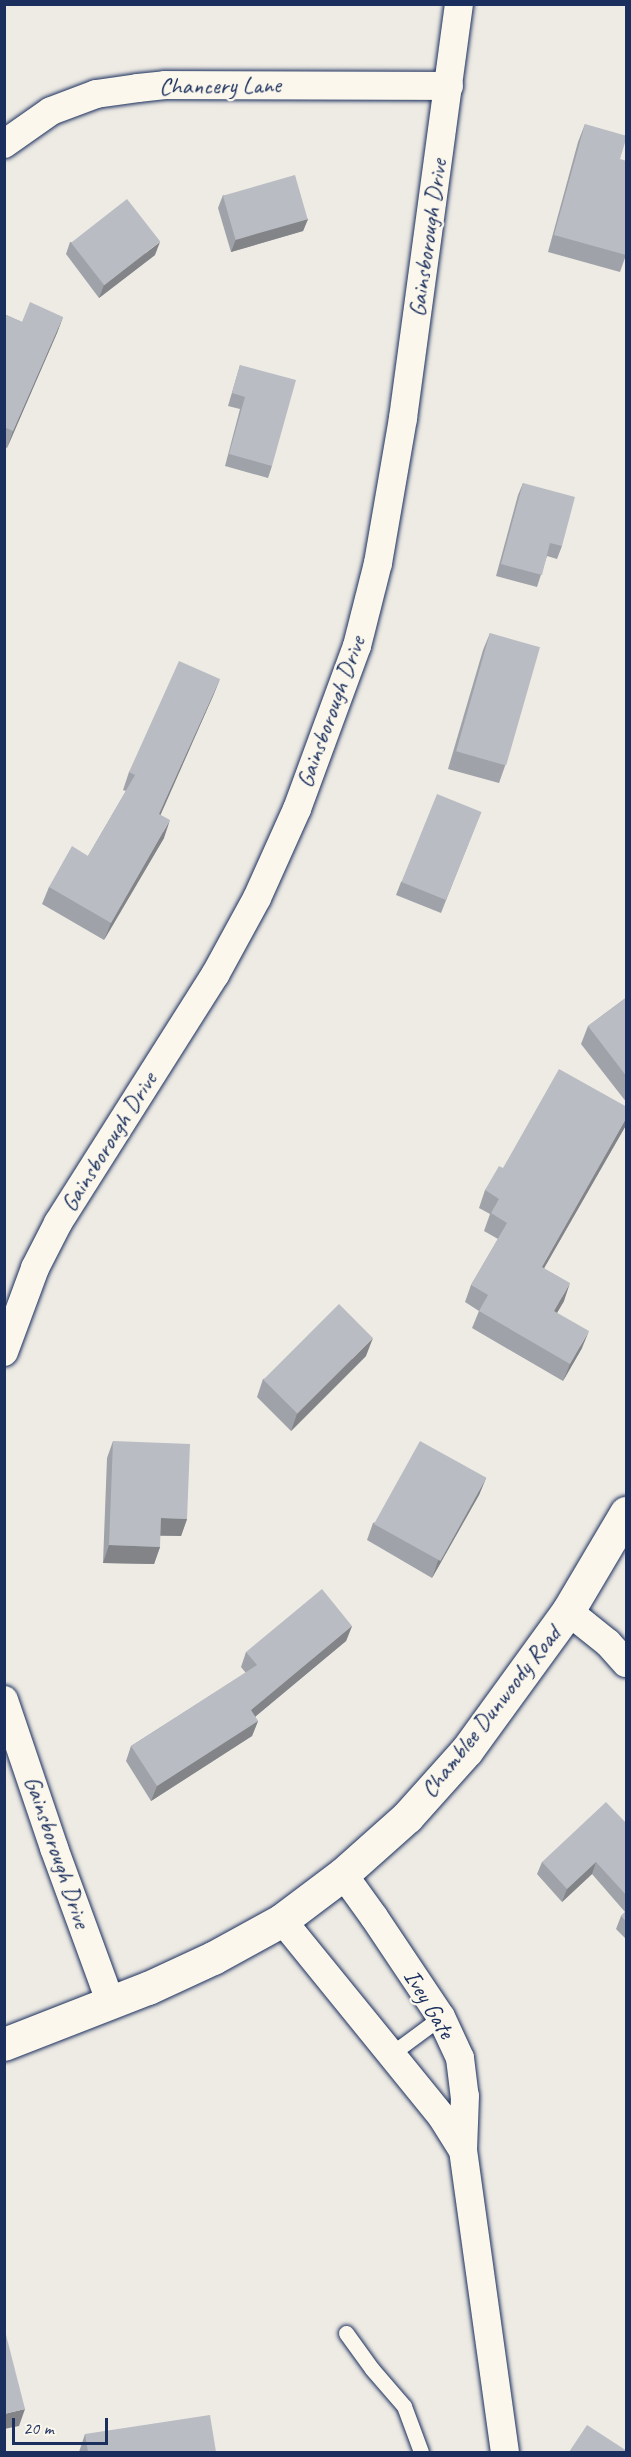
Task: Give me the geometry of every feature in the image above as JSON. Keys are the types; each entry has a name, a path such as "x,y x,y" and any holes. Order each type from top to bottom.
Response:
{"street":[{"name":"Gainsborough Drive","path":"4,1352 35,1268 58,1223 215,975 257,898 327,731 357,646 378,563 403,418 459,4"},
{"name":"Chancery Lane","path":"4,144 51,111 96,94 138,88 165,85 449,86"},
{"name":"Chamblee Dunwoody Road","path":"4,2044 111,2004 213,1958 282,1920 343,1874 406,1817 467,1750 568,1611 627,1513"},
{"path":"568,1611 608,1643 627,1663"},
{"name":"Gainsborough Drive","path":"4,1700 54,1848 111,2004"},
{"name":"Ivey Gate","path":"343,1874 375,1917 441,2018 460,2058 464,2078 463,2150 505,2452"},
{"name":"Ivey Gate","path":"282,1920 442,2116 463,2150"}],"lane":[{"path":"391,2054 441,2018"},
{"path":"346,2333 372,2370 404,2406 421,2452"}],"building":[{"path":"585,124 627,136 620,159 627,161 626,255 554,235"},
{"path":"295,175 308,219 236,240 223,196"},
{"path":"127,199 160,242 104,285 71,243"},
{"path":"30,302 63,317 13,431 4,427 4,314 22,322"},
{"path":"240,365 296,380 272,466 229,454 245,397 232,393"},
{"path":"523,483 575,497 562,546 550,543 542,575 501,564"},
{"path":"490,633 540,647 506,766 456,751"},
{"path":"179,661 220,679 159,814 170,820 111,923 49,887 72,846 88,856 135,775 129,772"},
{"path":"437,794 482,812 446,900 401,882"},
{"path":"627,997 627,1077 588,1026"},
{"path":"559,1069 627,1107 627,1117 542,1267 570,1283 554,1311 589,1331 570,1364 479,1311 488,1295 471,1285 507,1223 491,1213 499,1199 485,1190 499,1166 503,1168"},
{"path":"339,1304 373,1338 297,1414 263,1380"},
{"path":"113,1441 190,1444 187,1519 161,1518 160,1547 109,1545"},
{"path":"420,1441 486,1478 440,1561 374,1524"},
{"path":"322,1589 352,1626 251,1710 258,1721 157,1786 131,1746 257,1665 246,1652"},
{"path":"606,1802 627,1824 627,1896 596,1862 567,1889 542,1862"},
{"path":"627,1911 627,1922 621,1916"},
{"path":"4,2327 25,2409 4,2414"},
{"path":"210,2415 216,2452 88,2452 85,2434"},
{"path":"587,2425 627,2451 627,2452 569,2452"}]}
